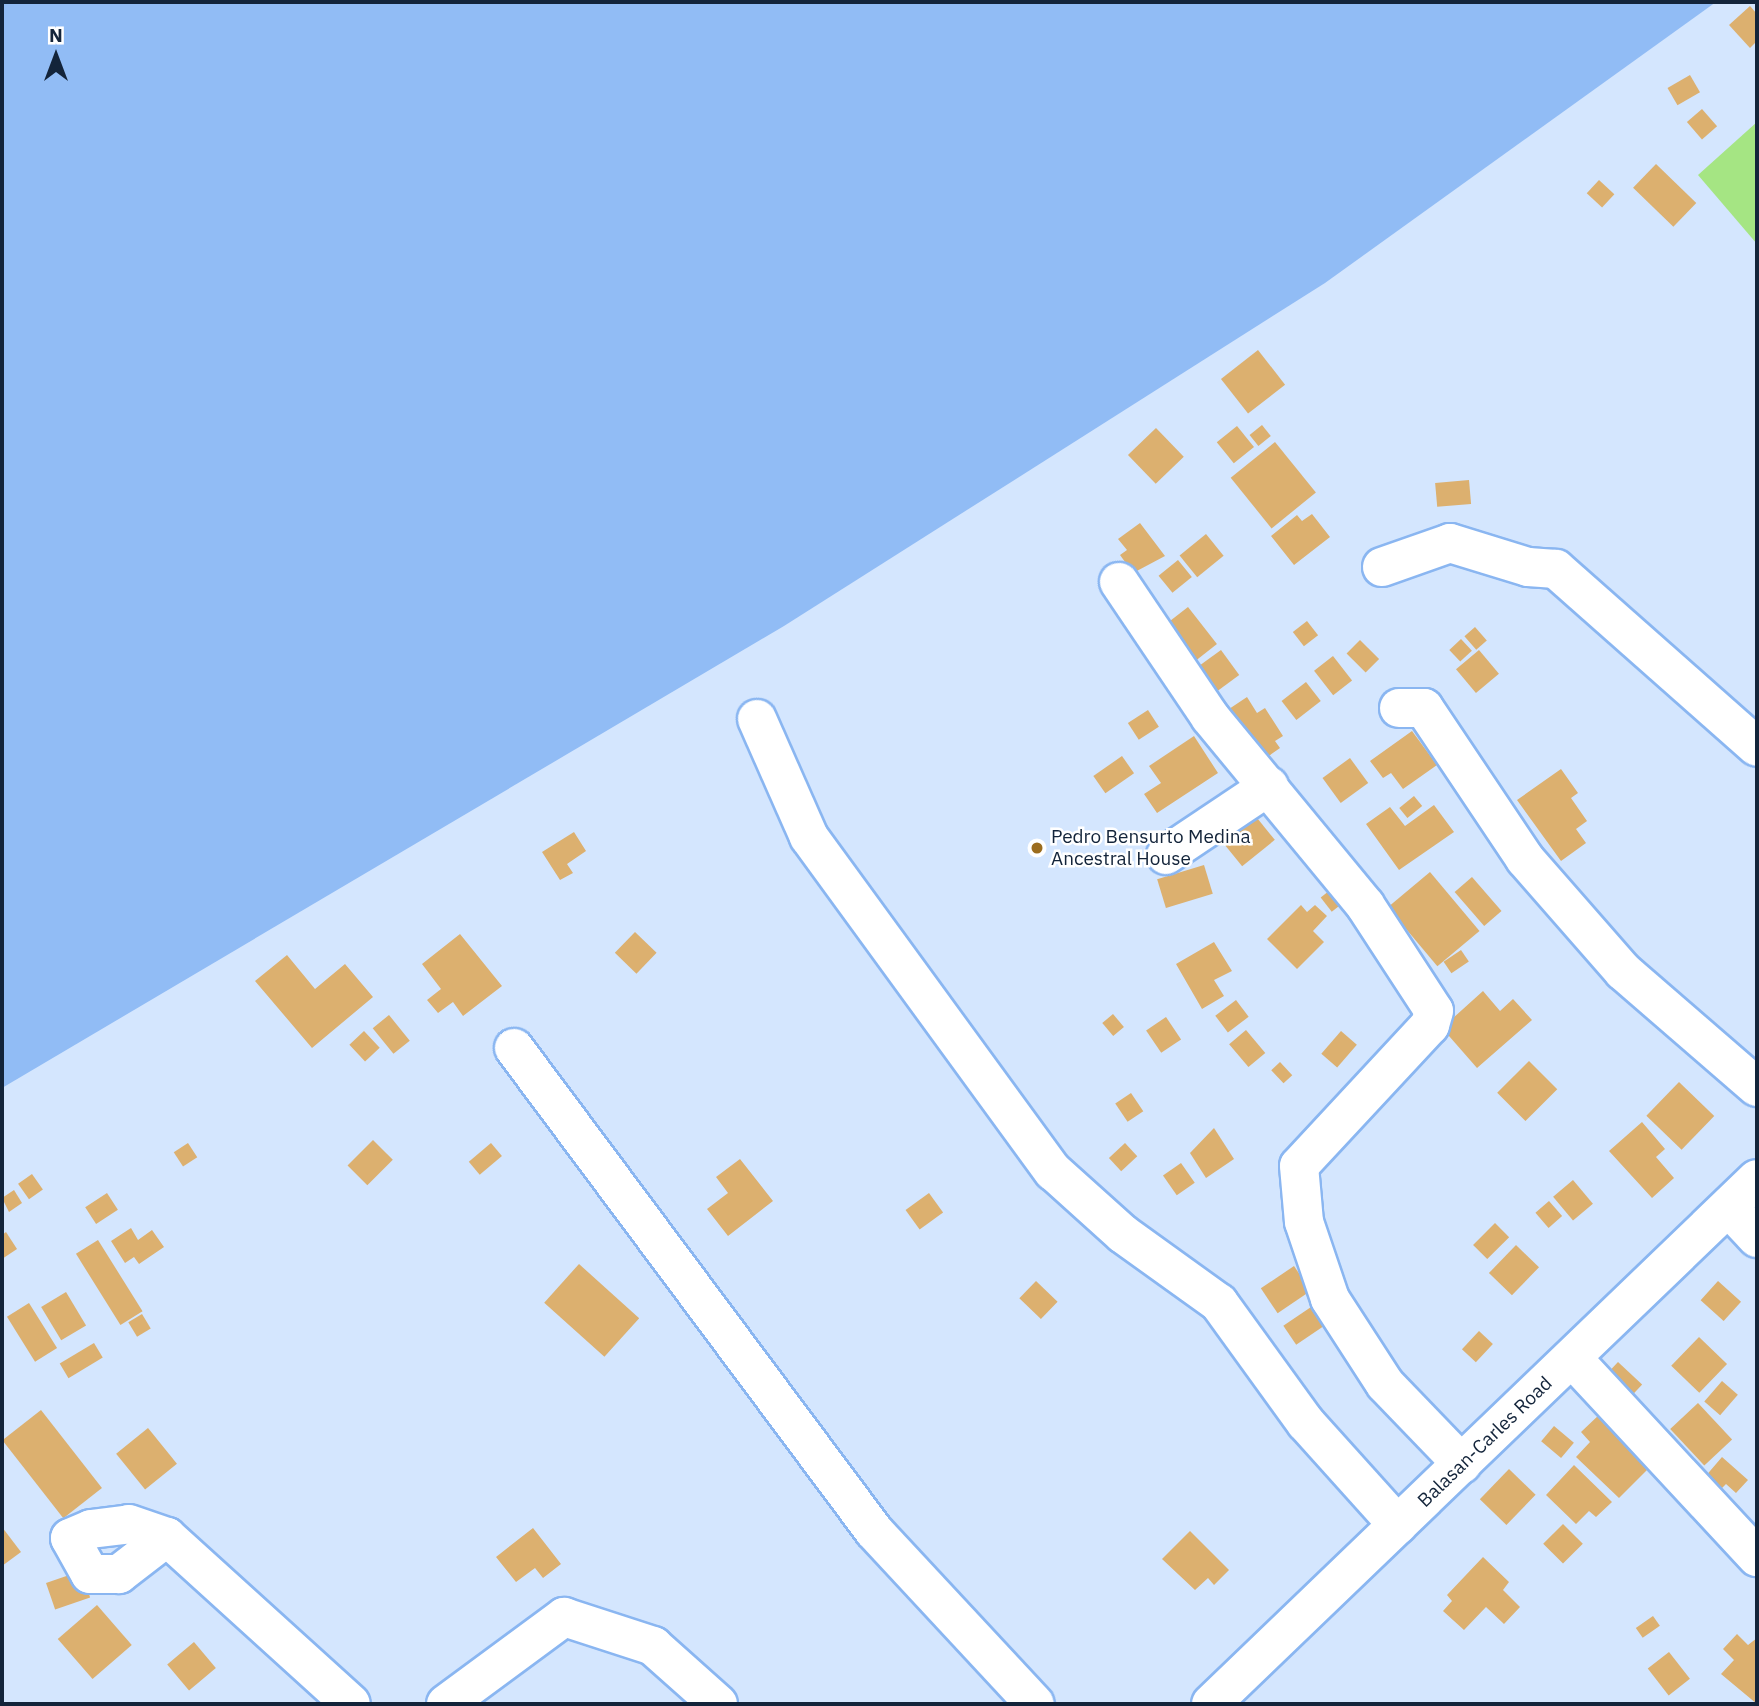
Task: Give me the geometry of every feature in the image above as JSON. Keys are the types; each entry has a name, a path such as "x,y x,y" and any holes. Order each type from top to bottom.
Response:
{"street":[{"path":"1382,567 1450,543 1528,567 1556,569 1757,747"},
{"path":"1119,582 1210,716 1365,905 1434,1010 1430,1025 1299,1166 1304,1222 1330,1299 1385,1384 1462,1464"},
{"path":"1399,708 1424,708 1525,859 1623,971 1757,1087"},
{"path":"757,719 809,837 1053,1171 1123,1234 1219,1303 1306,1423 1398,1525"},
{"path":"1166,855 1269,786"},
{"path":"514,1048 874,1531 1035,1704"},
{"name":"Balasan-Carles Road","path":"1211,1704 1757,1179"},
{"path":"1729,1208 1757,1238"},
{"path":"1572,1358 1757,1557"},
{"path":"167,1536 351,1704"},
{"path":"446,1704 564,1617 653,1646 718,1704"}],"green space":[{"path":"1757,122 1757,244 1698,175"}],"water":[{"path":"2,2 1716,2 1325,283 784,626 2,1088"}],"building":[{"path":"1750,6 1757,14 1757,41 1750,48 1729,25"},
{"path":"1690,75 1700,92 1677,105 1667,88"},
{"path":"1702,109 1717,126 1702,139 1687,122"},
{"path":"1656,164 1696,203 1673,227 1633,188"},
{"path":"1599,180 1614,194 1602,207 1587,193"},
{"path":"1258,350 1285,385 1248,414 1221,379"},
{"path":"1262,425 1271,436 1258,446 1250,435"},
{"path":"1237,426 1254,447 1234,463 1217,442"},
{"path":"1156,428 1184,457 1156,484 1128,455"},
{"path":"1275,442 1316,493 1272,528 1231,478"},
{"path":"1469,480 1471,504 1437,507 1435,483"},
{"path":"1312,514 1330,537 1294,565 1271,536 1297,515 1302,521"},
{"path":"1140,523 1165,556 1133,573 1120,555 1127,550 1118,539"},
{"path":"1206,534 1224,556 1197,577 1180,555"},
{"path":"1178,560 1192,577 1172,593 1159,576"},
{"path":"1188,607 1217,644 1196,661 1167,624"},
{"path":"1307,621 1318,635 1304,646 1293,632"},
{"path":"1475,627 1487,641 1476,650 1464,636"},
{"path":"1461,639 1472,651 1460,662 1449,650"},
{"path":"1360,640 1379,659 1366,673 1347,653"},
{"path":"1221,650 1239,675 1216,692 1198,667"},
{"path":"1479,650 1499,674 1476,693 1456,669"},
{"path":"1333,656 1352,680 1333,695 1314,671"},
{"path":"1306,682 1321,701 1296,720 1282,701"},
{"path":"1247,697 1257,713 1265,708 1283,736 1275,741 1280,748 1263,760 1229,709"},
{"path":"1148,710 1159,727 1139,740 1128,723"},
{"path":"1412,731 1437,765 1403,789 1391,773 1383,778 1370,761"},
{"path":"1194,736 1218,773 1157,813 1144,794 1161,783 1149,766"},
{"path":"1122,756 1134,773 1105,793 1093,776"},
{"path":"1350,758 1368,783 1341,803 1322,778"},
{"path":"1561,769 1578,793 1571,798 1587,821 1576,829 1586,843 1561,861 1517,800"},
{"path":"1414,796 1422,806 1407,818 1399,808"},
{"path":"1434,805 1454,832 1399,870 1366,824 1390,807 1405,826"},
{"path":"1249,808 1275,840 1242,866 1216,834"},
{"path":"574,832 586,851 567,864 573,873 560,880 542,852"},
{"path":"1204,865 1213,894 1166,908 1157,879"},
{"path":"1430,872 1479,931 1437,966 1388,907"},
{"path":"1472,877 1502,911 1484,926 1455,892"},
{"path":"1338,884 1349,898 1332,912 1321,898"},
{"path":"1301,905 1307,912 1315,905 1327,916 1313,931 1324,942 1297,969 1267,939"},
{"path":"635,932 657,953 636,974 615,953"},
{"path":"460,934 502,986 463,1016 453,1002 438,1013 427,1000 441,989 422,964"},
{"path":"1214,942 1232,971 1214,980 1224,996 1202,1009 1176,964"},
{"path":"1461,950 1469,962 1451,973 1444,962"},
{"path":"287,955 315,989 345,964 373,997 312,1048 255,981"},
{"path":"1483,991 1500,1011 1513,999 1532,1020 1477,1068 1442,1028"},
{"path":"1236,1000 1249,1017 1228,1032 1215,1016"},
{"path":"1113,1014 1124,1027 1113,1036 1102,1023"},
{"path":"389,1015 410,1041 393,1054 373,1028"},
{"path":"1166,1017 1181,1039 1161,1053 1146,1030"},
{"path":"1246,1030 1265,1053 1248,1067 1229,1044"},
{"path":"364,1031 380,1048 365,1061 349,1045"},
{"path":"1341,1031 1357,1045 1337,1067 1321,1054"},
{"path":"1529,1061 1557,1089 1525,1121 1497,1093"},
{"path":"1280,1062 1292,1075 1283,1083 1271,1070"},
{"path":"1679,1082 1714,1116 1682,1150 1646,1116"},
{"path":"1131,1093 1143,1111 1128,1122 1115,1104"},
{"path":"1642,1122 1665,1149 1656,1157 1674,1178 1652,1198 1609,1151"},
{"path":"1214,1128 1234,1159 1206,1178 1190,1153"},
{"path":"373,1140 393,1160 367,1185 348,1165"},
{"path":"188,1143 197,1157 183,1167 174,1152"},
{"path":"491,1143 502,1156 480,1175 469,1162"},
{"path":"1125,1143 1137,1156 1121,1171 1109,1158"},
{"path":"740,1159 773,1201 728,1236 707,1209 728,1193 716,1177"},
{"path":"1181,1163 1195,1183 1177,1195 1163,1176"},
{"path":"32,1174 43,1190 29,1199 18,1184"},
{"path":"1573,1180 1593,1204 1573,1220 1553,1197"},
{"path":"14,1190 22,1203 9,1212 2,1198"},
{"path":"107,1193 118,1210 96,1224 85,1207"},
{"path":"929,1193 943,1212 920,1229 906,1210"},
{"path":"1549,1201 1562,1216 1549,1228 1535,1213"},
{"path":"1495,1223 1509,1237 1487,1259 1473,1245"},
{"path":"131,1228 138,1240 152,1230 164,1247 139,1264 134,1257 125,1263 111,1241"},
{"path":"6,1232 17,1249 2,1259 2,1235"},
{"path":"98,1240 143,1311 120,1325 76,1254"},
{"path":"1516,1245 1539,1267 1512,1295 1489,1273"},
{"path":"579,1264 639,1318 604,1357 544,1303"},
{"path":"1294,1266 1311,1291 1278,1313 1261,1288"},
{"path":"1036,1281 1058,1302 1041,1319 1019,1298"},
{"path":"1718,1281 1741,1302 1724,1321 1701,1300"},
{"path":"66,1292 86,1325 61,1340 41,1307"},
{"path":"29,1303 57,1348 35,1362 7,1317"},
{"path":"1314,1305 1327,1324 1296,1345 1283,1326"},
{"path":"142,1314 151,1329 137,1337 128,1322"},
{"path":"1479,1331 1493,1344 1476,1362 1462,1349"},
{"path":"1699,1337 1727,1364 1699,1393 1671,1366"},
{"path":"94,1343 103,1358 68,1378 60,1364"},
{"path":"1618,1362 1642,1385 1626,1402 1602,1380"},
{"path":"1722,1381 1738,1395 1720,1415 1704,1401"},
{"path":"1698,1403 1732,1440 1704,1465 1670,1429"},
{"path":"41,1410 102,1488 63,1518 2,1440"},
{"path":"1601,1413 1653,1464 1619,1498 1576,1457 1590,1442 1581,1432"},
{"path":"1554,1426 1574,1443 1561,1458 1541,1441"},
{"path":"148,1428 177,1464 145,1490 116,1454"},
{"path":"1722,1457 1748,1480 1736,1493 1726,1484 1719,1491 1704,1478"},
{"path":"1574,1465 1612,1502 1596,1517 1589,1511 1576,1524 1546,1495"},
{"path":"1509,1469 1536,1495 1506,1525 1480,1499"},
{"path":"1563,1524 1583,1544 1563,1564 1543,1544"},
{"path":"2,1527 21,1552 2,1566"},
{"path":"533,1528 561,1564 543,1578 535,1568 516,1582 496,1557"},
{"path":"1190,1531 1229,1570 1214,1585 1208,1578 1195,1590 1162,1559"},
{"path":"1483,1557 1509,1582 1503,1590 1520,1607 1504,1624 1486,1607 1464,1630 1443,1611 1452,1601 1447,1595"},
{"path":"81,1571 90,1597 55,1610 46,1583"},
{"path":"97,1605 132,1645 93,1679 58,1639"},
{"path":"1653,1616 1660,1626 1643,1638 1636,1628"},
{"path":"1737,1634 1748,1645 1757,1638 1757,1704 1721,1674 1734,1660 1723,1649"},
{"path":"194,1642 216,1668 189,1691 167,1664"},
{"path":"1669,1652 1690,1679 1669,1695 1648,1669"}],"place":[{"name":"Pedro Bensurto Medina Ancestral House","path":"1037,848"}]}
